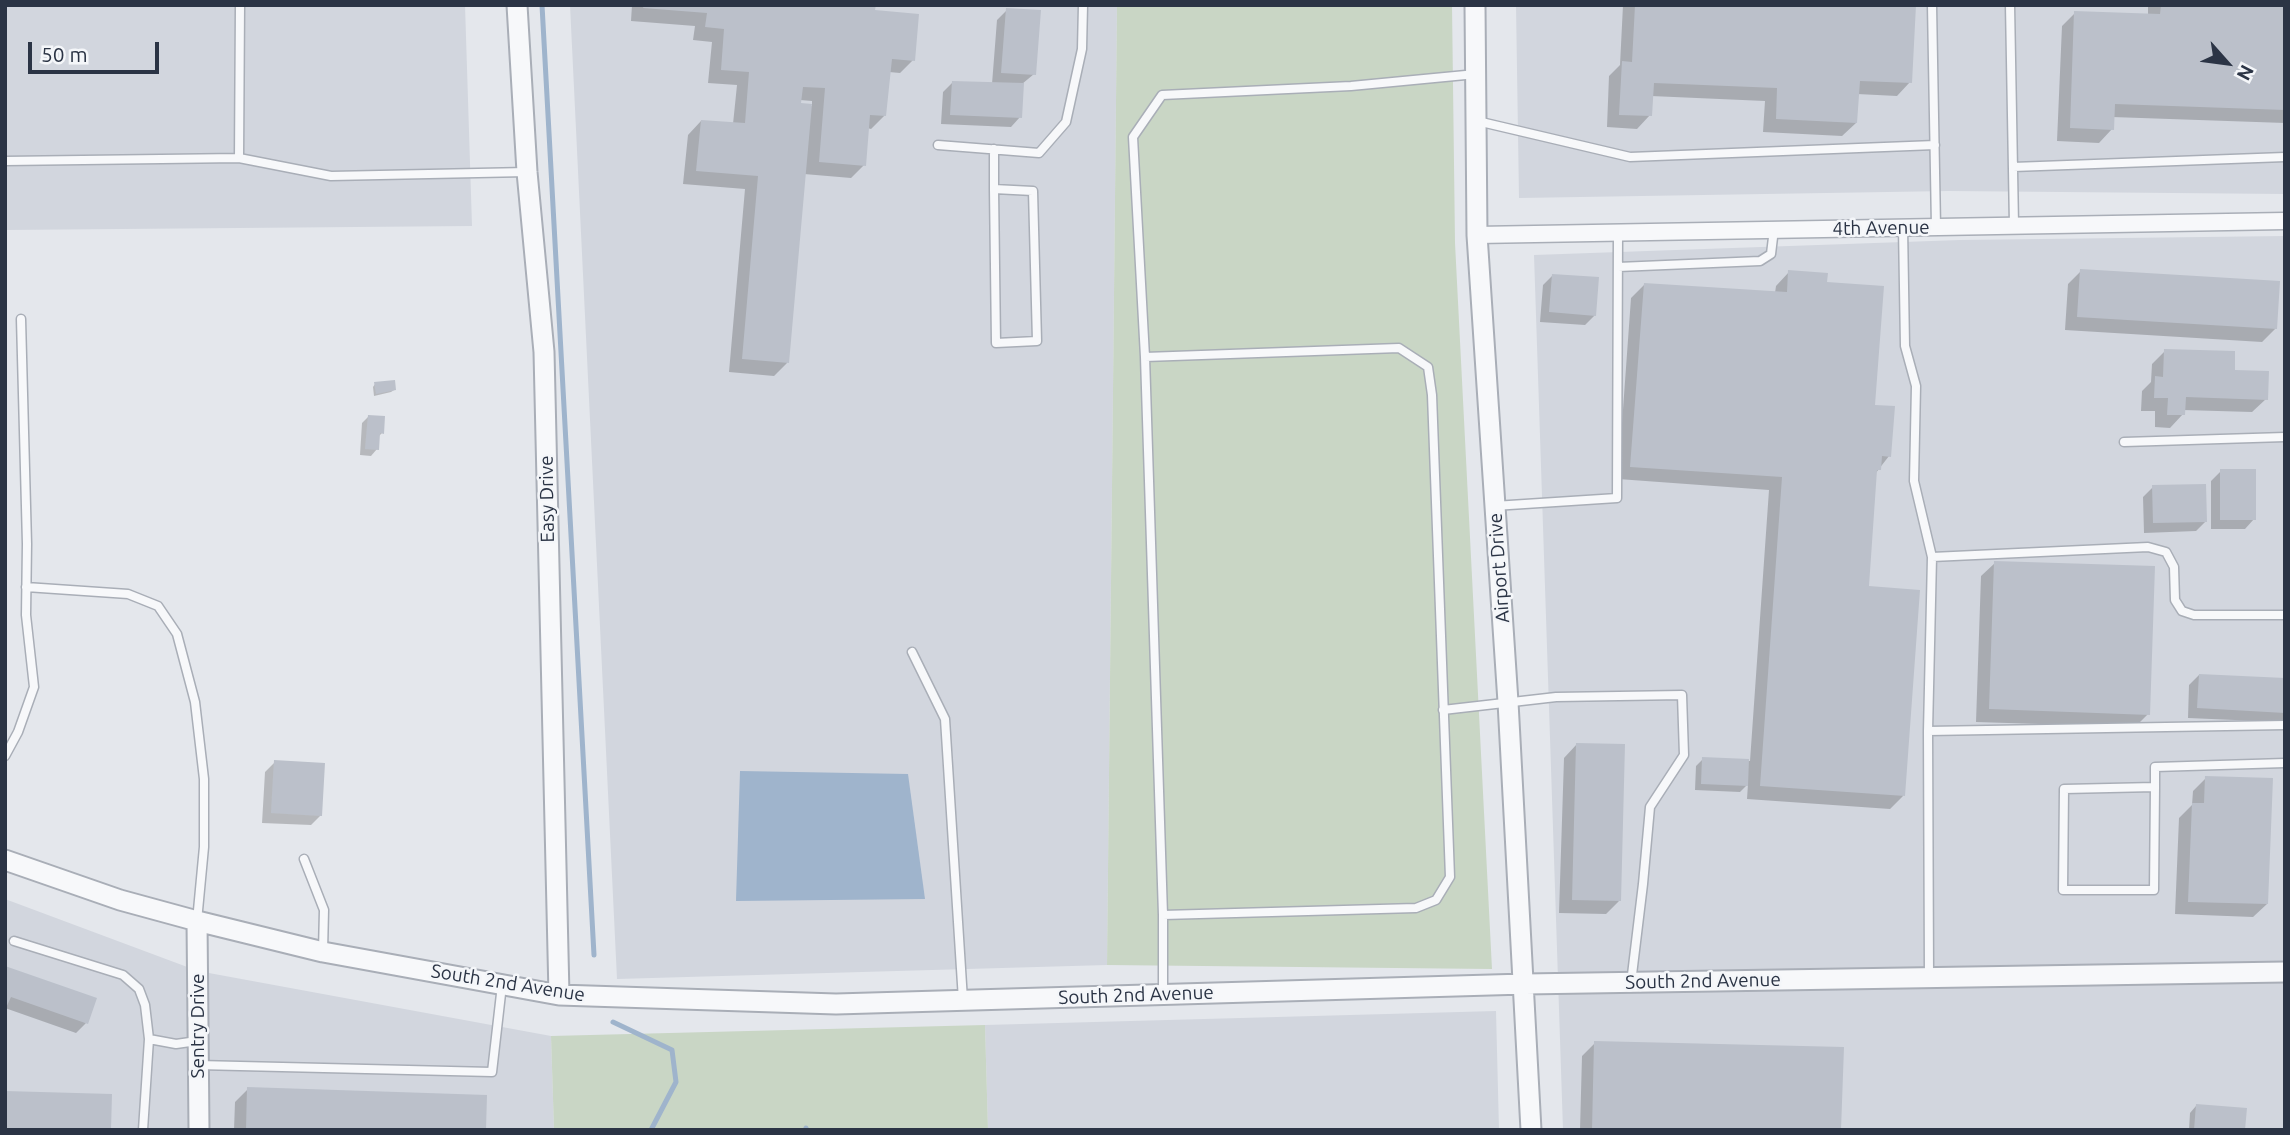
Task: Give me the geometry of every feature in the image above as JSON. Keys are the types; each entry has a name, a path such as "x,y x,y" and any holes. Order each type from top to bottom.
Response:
{"street":[{"name":"Easy Drive","path":"517,5 527,172 544,352 559,995"},
{"name":"Airport Drive","path":"1475,5 1477,235 1508,702 1531,1130"},
{"name":"4th Avenue","path":"1477,235 2285,221"},
{"name":"South 2nd Avenue","path":"5,860 120,900 323,952 559,995 836,1004 1525,984 2285,972"},
{"name":"Sentry Drive","path":"197,921 199,1130"}],"lane":[{"path":"239,158 240,5"},
{"path":"938,145 1039,153 1066,122 1082,49 1083,5"},
{"path":"1933,5 1936,227"},
{"path":"2011,5 2014,225"},
{"path":"1163,995 1163,915 1145,357 1133,137 1163,95 1351,86 1476,74"},
{"path":"1476,121 1630,156 1935,145"},
{"path":"993,149 996,343 1037,341 1033,191 994,189"},
{"path":"5,161 239,158 331,176 527,172"},
{"path":"2013,167 2285,158"},
{"path":"1903,227 1905,346 1916,386 1914,481 1932,557 1928,732 1929,978"},
{"path":"1618,267 1760,261 1771,254 1774,229"},
{"path":"1494,506 1617,498 1618,232"},
{"path":"5,756 18,732 34,687 26,615 21,319"},
{"path":"1145,357 1399,348 1429,367 1450,877 1436,900 1416,908 1163,915"},
{"path":"2124,442 2285,437"},
{"path":"1932,557 2148,547 2166,552 2174,567 2175,600 2182,611 2194,615 2285,615"},
{"path":"26,587 128,594 158,606 177,634 195,702 204,779 204,847 197,921"},
{"path":"912,652 945,719 963,1000"},
{"path":"1443,710 1556,697 1682,695 1684,755 1650,807 1631,983"},
{"path":"1928,732 2285,725"},
{"path":"2155,787 2064,789 2063,890 2154,890 2155,787 2155,767 2285,763"},
{"path":"304,859 324,910 323,952"},
{"path":"14,941 122,975 139,989 145,1005 149,1039 143,1130"},
{"path":"198,1065 492,1072 502,985"},
{"path":"149,1039 176,1044 200,1041"}],"shaded area":[{"path":"5,5 465,5 472,226 5,230"},
{"path":"570,5 1117,5 1107,965 617,979"},
{"path":"1516,5 2285,5 2285,194 1949,191 1519,198"},
{"path":"2285,236 2285,1130 1563,1130 1534,255 1960,240"},
{"path":"5,899 198,971 551,1036 554,1130 5,1130"},
{"path":"1496,1011 1499,1130 988,1130 985,1025"}],"green space":[{"path":"1117,5 1452,5 1455,243 1492,969 1107,965"},
{"path":"985,1025 988,1130 554,1130 551,1036"}],"water":[{"path":"740,771 908,774 925,899 736,901"}],"building":[{"path":"644,5 876,5 875,10 919,14 915,61 892,59 886,116 870,115 866,166 819,162 825,88 803,87 801,103 812,104 789,363 742,359 758,176 696,171 701,120 745,123 749,72 721,70 724,29 705,27 707,13 643,8"},
{"path":"1635,5 1916,5 1912,83 1860,81 1857,123 1776,119 1777,88 1654,83 1652,116 1619,115 1622,61 1632,62"},
{"path":"2161,5 2285,5 2285,110 2115,104 2114,130 2070,128 2074,11 2160,14"},
{"path":"1006,8 1041,10 1036,75 1001,73"},
{"path":"952,81 1024,83 1022,118 950,115"},
{"path":"2080,269 2280,281 2277,329 2077,317"},
{"path":"1788,270 1828,273 1827,282 1884,286 1875,405 1895,406 1891,457 1882,456 1881,470 1877,470 1869,586 1920,590 1905,796 1760,786 1782,477 1630,467 1644,283 1787,292"},
{"path":"1552,274 1599,277 1596,316 1549,312"},
{"path":"2164,349 2235,351 2235,370 2269,371 2268,400 2186,397 2185,415 2167,415 2168,398 2154,398 2155,376 2163,377"},
{"path":"395,380 396,390 376,394 374,382"},
{"path":"368,415 385,416 384,434 380,433 379,450 365,449"},
{"path":"2220,469 2256,469 2256,520 2220,520"},
{"path":"2206,484 2207,522 2153,523 2152,485"},
{"path":"1994,561 2155,566 2150,715 1989,709"},
{"path":"2199,674 2285,678 2285,713 2197,708"},
{"path":"1576,743 1625,744 1621,901 1572,900"},
{"path":"1702,757 1749,759 1748,786 1701,784"},
{"path":"274,760 325,763 322,816 271,813"},
{"path":"2205,776 2273,778 2268,904 2188,902 2192,803 2204,803"},
{"path":"5,966 97,998 88,1024 11,997 5,1010"},
{"path":"1594,1041 1844,1047 1841,1130 1592,1130"},
{"path":"247,1087 487,1095 486,1130 246,1130"},
{"path":"5,1091 112,1094 111,1130 5,1130"},
{"path":"2196,1104 2247,1108 2245,1130 2194,1130"}],"waterway":[{"path":"542,5 594,955"},
{"path":"613,1022 672,1050 676,1082 651,1130"},
{"path":"805,1130 807,1130"}]}
